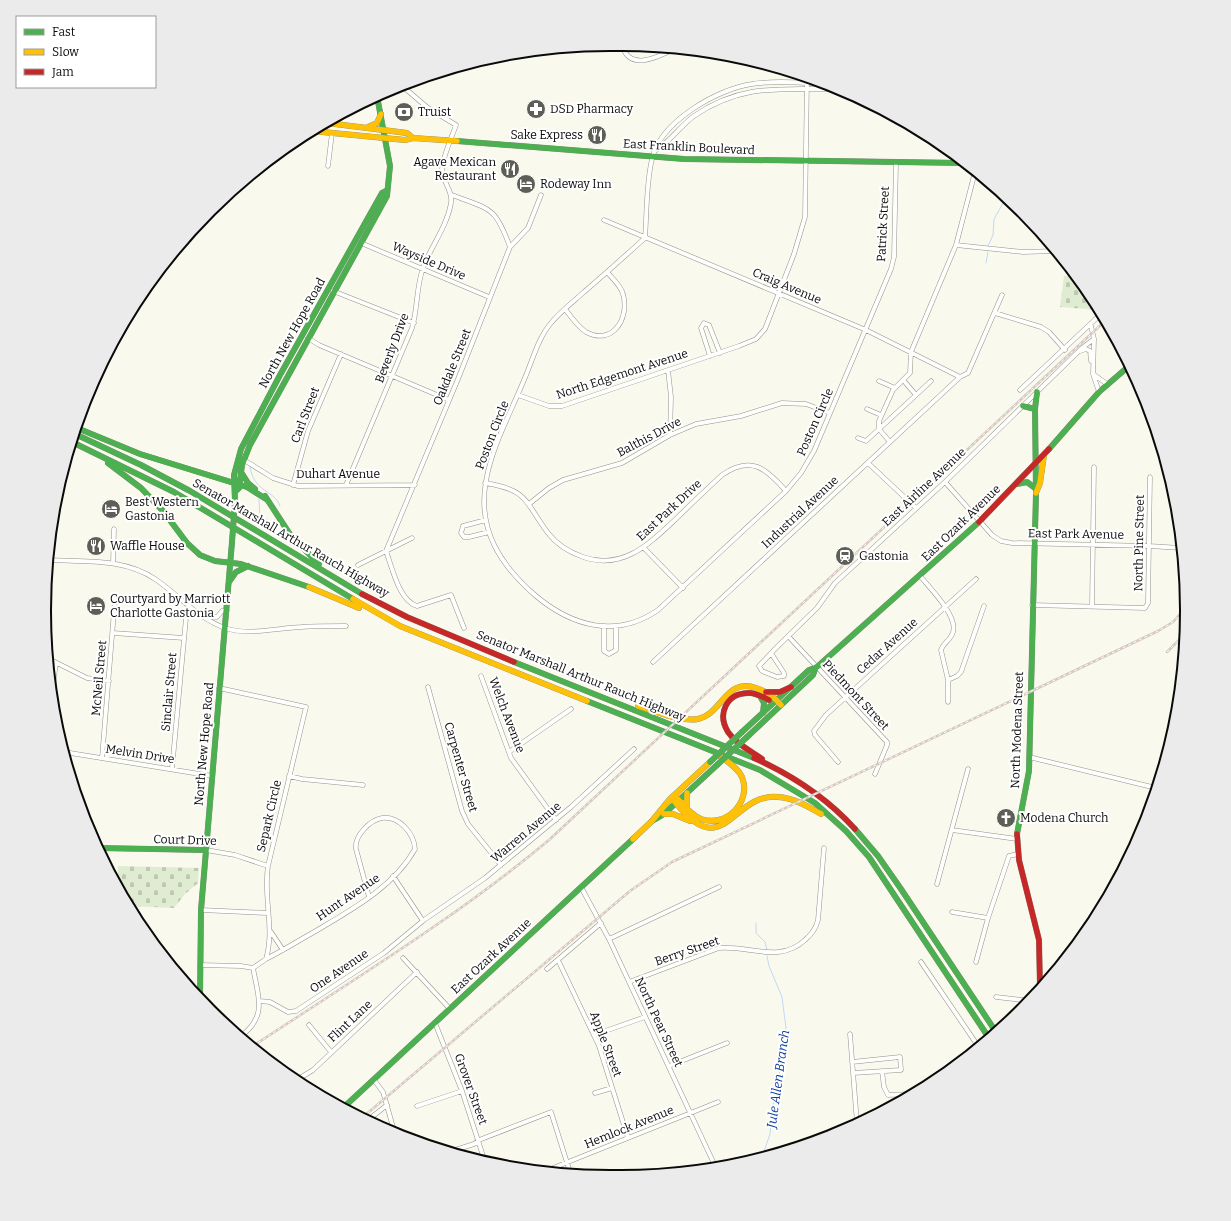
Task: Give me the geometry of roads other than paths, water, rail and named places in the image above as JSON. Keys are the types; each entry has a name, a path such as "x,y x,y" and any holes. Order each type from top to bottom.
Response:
{"main road":[{"name":"North New Hope Road","path":"236,491 240,485 244,460 250,445 333,291 386,199 390,170 385,130 378,102"},
{"path":"365,128 377,123 381,114"},
{"name":"East Franklin Boulevard","path":"335,124 407,133 413,138"},
{"name":"East Franklin Boulevard","path":"321,132 405,140 413,138 652,157 807,162 956,163"},
{"name":"North New Hope Road","path":"200,990 201,910 219,688 227,610 236,491 233,482 236,464 241,449 355,240 381,195 386,191"},
{"path":"355,240 355,253"},
{"name":"East Ozark Avenue","path":"348,1104 652,821 664,814 675,799 710,762 775,701 809,670 817,667 980,521 1035,465 1099,392 1125,369"},
{"name":"North Modena Street","path":"1037,392 1035,408 1036,491 1029,757 1027,791 1019,821 1017,839 1018,854 1040,946 1042,964 1041,979"},
{"path":"1023,406 1035,408"},
{"path":"81,430 140,454 233,482 255,491 266,499"},
{"name":"Senator Marshall Arthur Rauch Highway","path":"79,436 139,464 204,498 332,577 404,615 445,634 584,689 777,769 821,797 850,822 875,850 993,1027"},
{"name":"Senator Marshall Arthur Rauch Highway","path":"77,444 174,492 400,626 760,770 815,803 846,831 868,857 986,1033"},
{"path":"82,447 115,468 141,488 163,511 195,551 210,559 248,566 315,588 400,626"},
{"name":"North Modena Street","path":"1036,491 1040,483 1044,454"},
{"name":"North Modena Street","path":"1035,465 1040,483"},
{"path":"241,472 248,483 266,499 294,540 332,577"},
{"path":"1017,484 1027,482 1036,491"},
{"path":"229,582 236,572 248,566"},
{"name":"East Ozark Avenue","path":"652,821 654,816 675,799 687,793 717,765 813,675 817,667"},
{"path":"584,689 658,712 691,720 701,719 710,714 729,691 739,686 754,686 766,692 780,706"},
{"path":"766,692 780,692 791,687"},
{"path":"775,701 758,694 747,692 733,697 726,706 724,722 728,732 734,739 777,769"},
{"path":"758,694 764,704 763,713"},
{"path":"675,799 702,820 718,821 733,813 742,800 744,783 740,773 710,749"},
{"path":"687,793 687,808"},
{"path":"664,814 673,814 710,828 721,827 752,804 762,798 772,796 796,799 814,809 846,831"},
{"path":"675,799 699,825"},
{"name":"Court Drive","path":"105,848 206,850"}],"street":[{"path":"624,51 629,57 640,61 651,60 666,53"},
{"path":"656,150 656,146 663,136 682,116 710,98 726,91 752,84 806,83"},
{"name":"North Edgemont Avenue","path":"518,395 549,406 562,406 720,353 747,343 759,336 765,329 804,224 806,209 808,84"},
{"path":"645,238 652,157 656,150 692,117 711,105 731,96 764,89 823,90"},
{"path":"407,90 428,108 456,125 442,170 445,182 452,195 492,212 501,225 510,247"},
{"path":"328,166 332,133"},
{"name":"Patrick Street","path":"866,330 894,257 896,163"},
{"path":"890,442 879,429 879,421 895,388 904,381 910,373 911,352 956,245 974,177"},
{"name":"Beverly Drive","path":"346,485 414,323 423,268 448,214 452,195"},
{"name":"Oakdale Street","path":"386,551 415,485 510,247 528,228 541,195"},
{"name":"Craig Avenue","path":"604,220 866,330 960,377"},
{"name":"Poston Circle","path":"645,238 565,309 547,328 492,458 485,483 484,504 489,532 498,554 507,568 517,579 547,605 580,623 616,626 634,622 653,614 683,588 786,491 809,461 866,330"},
{"name":"Wayside Drive","path":"361,243 489,297"},
{"path":"956,245 1023,252 1049,251"},
{"path":"565,309 582,328 592,334 607,334 619,326 624,317 624,298 622,290 607,272"},
{"path":"333,291 414,323"},
{"name":"Industrial Avenue","path":"653,662 960,377 970,371 1002,295"},
{"path":"995,313 1041,327 1049,332 1065,350"},
{"path":"1020,390 1098,319"},
{"path":"710,356 701,328 704,323 709,325 720,353"},
{"path":"1091,326 1094,339 1093,374"},
{"path":"308,338 341,354 449,400"},
{"name":"East Airline Avenue","path":"771,653 784,673 784,676 777,677 762,671 759,666 771,653 788,636 817,608 835,583 945,482 1079,351 1094,339"},
{"path":"1079,351 1086,349 1091,352 1093,374 1099,392"},
{"name":"Carl Street","path":"293,485 308,431 341,354"},
{"path":"668,370 671,397 670,435"},
{"path":"1093,374 1107,384"},
{"path":"879,381 895,388"},
{"path":"904,381 916,395"},
{"path":"858,438 866,441 931,381"},
{"name":"Balthis Drive","path":"529,504 549,488 560,482 622,463 670,435 696,424 740,416 782,403 806,404 830,414"},
{"path":"867,409 881,415"},
{"name":"Duhart Avenue","path":"244,460 273,478 293,485 415,485"},
{"path":"868,463 916,508"},
{"name":"East Park Drive","path":"485,483 512,489 529,504 555,540 568,550 592,560 610,560 629,555 644,548 722,475 734,468 745,465 760,467 772,474 786,491"},
{"path":"1032,605 1092,606 1094,467"},
{"name":"North Pine Street","path":"1092,606 1146,608 1148,603 1150,477"},
{"name":"East Park Avenue","path":"945,482 992,535 1001,541 1034,544 1092,544 1176,548"},
{"path":"486,520 463,526 461,532 463,536 466,537 489,532"},
{"path":"113,563 114,529"},
{"path":"358,565 412,538"},
{"path":"644,548 683,588"},
{"path":"386,551 402,592 408,602 417,606 452,595 464,628"},
{"path":"53,560 113,563 130,567 152,577 201,616 225,628 252,631 318,626 346,626"},
{"path":"920,576 951,616 954,627 951,638 942,646 941,650 948,680 948,702"},
{"name":"Cedar Avenue","path":"838,762 817,739 814,731 826,715 944,606 976,579"},
{"name":"McNeil Street","path":"102,758 115,599"},
{"path":"948,680 957,676 961,672 984,606"},
{"path":"201,616 217,617 222,611 227,610"},
{"name":"Sinclair Street","path":"172,769 186,618"},
{"path":"604,626 604,651 609,654 616,650 616,626"},
{"path":"113,633 184,638"},
{"name":"Piedmont Street","path":"788,636 887,742 875,774"},
{"path":"55,672 56,663 86,678 109,681"},
{"name":"Welch Avenue","path":"481,676 509,752 518,768 556,820"},
{"name":"Carpenter Street","path":"428,687 462,811 468,824 501,865"},
{"name":"Separk Circle","path":"219,688 306,707 268,866 266,884 271,931 266,959"},
{"path":"509,752 571,709"},
{"name":"Warren Avenue","path":"423,921 473,887 501,865 556,820 634,749"},
{"name":"Melvin Drive","path":"70,753 212,776"},
{"path":"1029,757 1151,787"},
{"path":"937,884 968,769"},
{"path":"289,776 302,779 363,784"},
{"path":"369,897 356,849 356,840 359,834 378,819 383,818 393,820 403,825 415,844 415,849 412,855 392,876"},
{"path":"952,830 1017,839"},
{"name":"Berry Street","path":"629,982 719,948 729,947 769,953 787,951 799,945 810,936 816,928 824,848"},
{"name":"Court Drive","path":"206,850 235,855 268,866"},
{"path":"976,962 988,918 1009,856 1018,854"},
{"name":"Hunt Avenue","path":"266,959 344,914 388,884 392,876 423,921"},
{"name":"North Pear Street","path":"581,887 609,939 713,1162"},
{"path":"609,939 719,888"},
{"path":"201,910 268,913"},
{"path":"952,912 988,918"},
{"name":"One Avenue","path":"260,1001 270,1002 288,1012 296,1011 384,953 423,921"},
{"path":"547,969 601,923"},
{"name":"Separk Circle","path":"271,931 283,950"},
{"path":"403,958 450,1010"},
{"path":"200,965 241,966 252,968 266,959"},
{"name":"Apple Street","path":"558,960 594,1035 628,1138"},
{"path":"921,962 975,1042"},
{"path":"244,1032 255,1022 260,1008 260,1001 252,968"},
{"name":"Flint Lane","path":"302,1077 313,1070 417,972"},
{"path":"996,998 1021,1000"},
{"path":"594,1035 645,1017"},
{"name":"Grover Street","path":"435,1023 462,1091 483,1155"},
{"path":"309,1025 331,1052"},
{"path":"850,1034 857,1117"},
{"path":"669,1066 727,1043"},
{"path":"852,1062 900,1057 901,1070 853,1073"},
{"path":"882,1071 884,1087 888,1095 901,1094"},
{"path":"374,1080 383,1092 393,1125"},
{"path":"595,1094 612,1088"},
{"path":"417,1106 462,1091"},
{"name":"Hemlock Avenue","path":"556,1167 718,1102"},
{"path":"373,1116 387,1105"},
{"path":"460,1149 474,1144 479,1140 551,1112 569,1168"}],"waterway":[{"path":"988,246 993,235 994,219 1003,203"},
{"path":"986,263 988,252"},
{"path":"250,467 256,482 260,487 274,497 280,506"},
{"path":"259,499 260,519"},
{"path":"265,519 276,532 295,544"},
{"path":"256,521 267,519"},
{"name":"Jule Allen Branch","path":"756,923 756,933 765,942 767,950"},
{"name":"Jule Allen Branch","path":"764,1151 770,1134 773,1105 779,1081 780,1063 783,1056 786,1028 782,997 769,966 767,956"}],"railway":[{"path":"257,1043 441,922 549,840 1101,325"},
{"path":"367,1114 630,891 672,862 1158,631 1173,622 1180,614"},
{"path":"1167,652 1179,640"}],"place":[{"name":"DSD Pharmacy","path":"536,109"},
{"name":"Truist","path":"404,112"},
{"name":"Sake Express","path":"597,135"},
{"name":"Agave Mexican Restaurant","path":"510,169"},
{"name":"Rodeway Inn","path":"526,184"},
{"name":"Best Western Gastonia","path":"111,509"},
{"name":"Waffle House","path":"96,546"},
{"name":"Gastonia","path":"845,556"},
{"name":"Courtyard by Marriott Charlotte Gastonia","path":"96,606"},
{"name":"Modena Church","path":"1006,818"}]}
